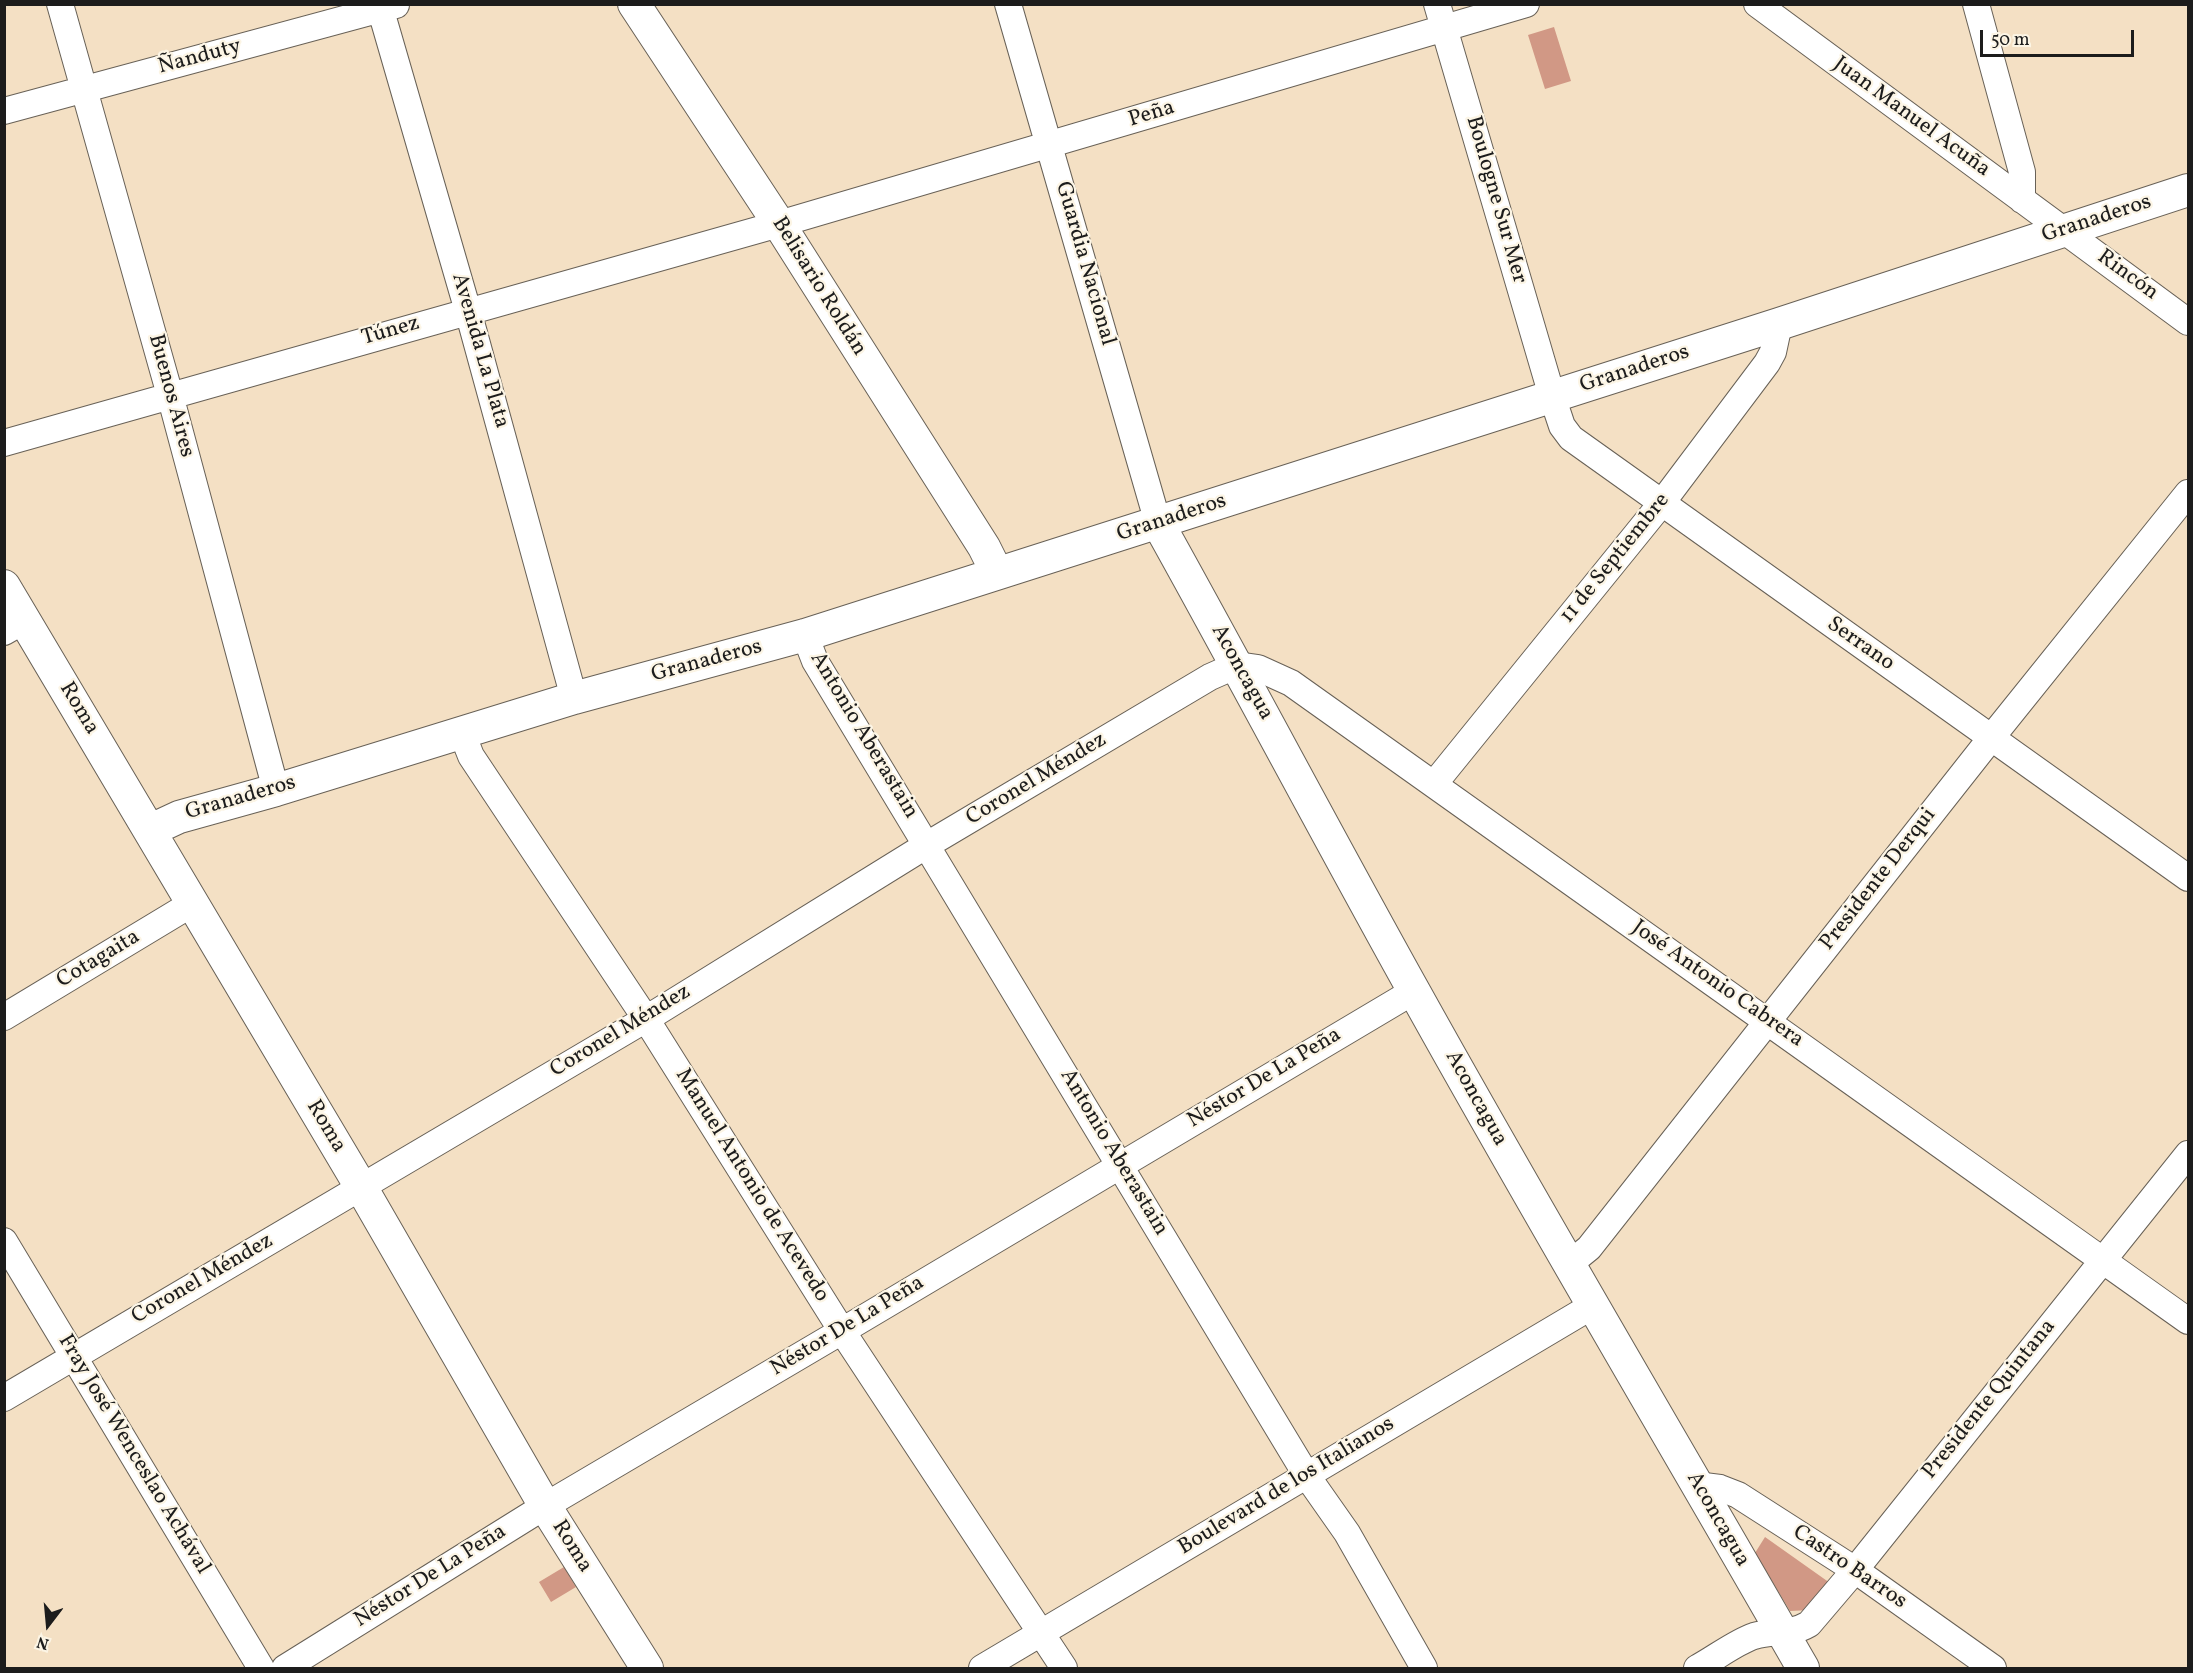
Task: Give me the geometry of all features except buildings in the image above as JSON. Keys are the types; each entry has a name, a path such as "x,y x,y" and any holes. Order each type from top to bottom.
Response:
{"street":[{"name":"Buenos Aires","path":"60,4 170,395 276,790"},
{"name":"Belisario Roldán","path":"634,4 779,224 984,548 997,573"},
{"name":"Guardia Nacional","path":"1008,4 1158,523"},
{"name":"Peña","path":"779,224 1050,145 1440,16 1526,4"},
{"name":"Juan Manuel Acuña","path":"1757,4 2065,230"},
{"path":"1976,4 2022,172 2022,200"},
{"name":"Ñanduty","path":"4,111 385,6"},
{"name":"Avenida La Plata","path":"385,6 574,698"},
{"name":"Boulogne Sur Mer","path":"1440,16 1552,396"},
{"name":"Granaderos","path":"151,830 179,817 276,790 574,698 805,635 1779,324 2188,190"},
{"name":"Túnez","path":"4,443 779,224"},
{"name":"Rincón","path":"2065,230 2188,322"},
{"name":"11 de Septiembre","path":"1434,784 1661,504 1767,363 1773,352 1779,324"},
{"name":"Serrano","path":"1552,396 1562,426 1571,438 2188,878"},
{"name":"Presidente Derqui","path":"1568,1265 1589,1248 1991,738 2188,493"},
{"name":"Aconcagua","path":"1158,523 1414,991 1568,1265 1803,1668"},
{"name":"Roma","path":"4,586 15,626 151,830 545,1506 646,1668"},
{"name":"Antonio Aberastain","path":"805,635 814,661 927,844 1307,1476 1347,1533 1424,1668"},
{"name":"José Antonio Cabrera","path":"1237,665 1258,668 1291,683 2188,1321"},
{"name":"Coronel Méndez","path":"4,1398 646,1018 927,844 1200,683 1237,665"},
{"name":"Manuel Antonio de Acevedo","path":"462,732 471,756 646,1018 842,1331 1064,1668"},
{"name":"Cotagaita","path":"4,1017 193,903"},
{"name":"Néstor De La Peña","path":"285,1668 545,1506 1414,991"},
{"name":"Presidente Quintana","path":"1697,1668 1754,1636 1783,1634 1809,1624 1855,1570 2188,1154"},
{"name":"Fray José Wenceslao Achával","path":"4,1241 261,1668"},
{"name":"Boulevard de los Italianos","path":"982,1668 1592,1306"},
{"name":"Castro Barros","path":"1696,1485 1720,1488 1738,1495 1855,1570 1993,1668"}]}
